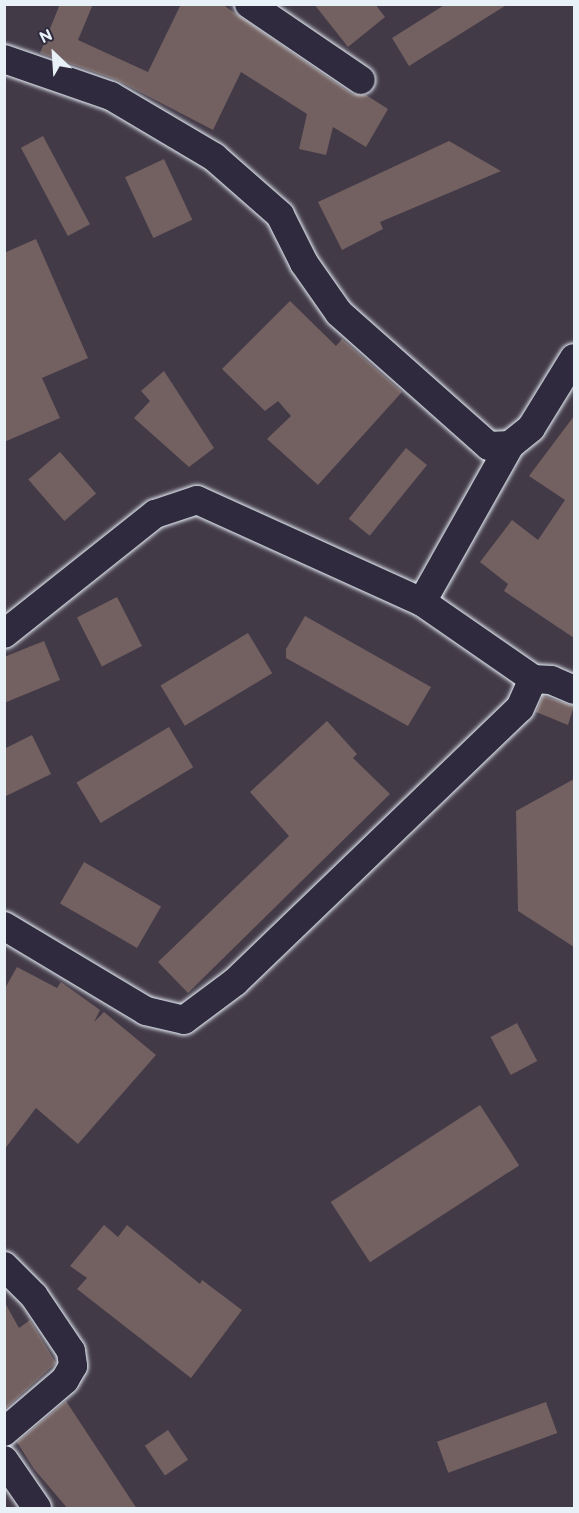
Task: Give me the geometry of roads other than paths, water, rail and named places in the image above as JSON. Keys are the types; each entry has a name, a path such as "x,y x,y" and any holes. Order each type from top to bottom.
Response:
{"street":[{"path":"249,4 361,80"},
{"path":"4,59 111,96 214,157 280,215 304,263 339,313 466,429 489,446 510,445"},
{"path":"422,602 510,445 531,428 574,358"},
{"path":"4,634 154,514 197,500 422,602 533,680 551,680 574,690"},
{"path":"4,926 147,1011 184,1020 235,982 520,708 533,680"},
{"path":"4,1266 34,1296 65,1341 73,1366 65,1380 4,1432"},
{"path":"4,1460 37,1509"}]}
